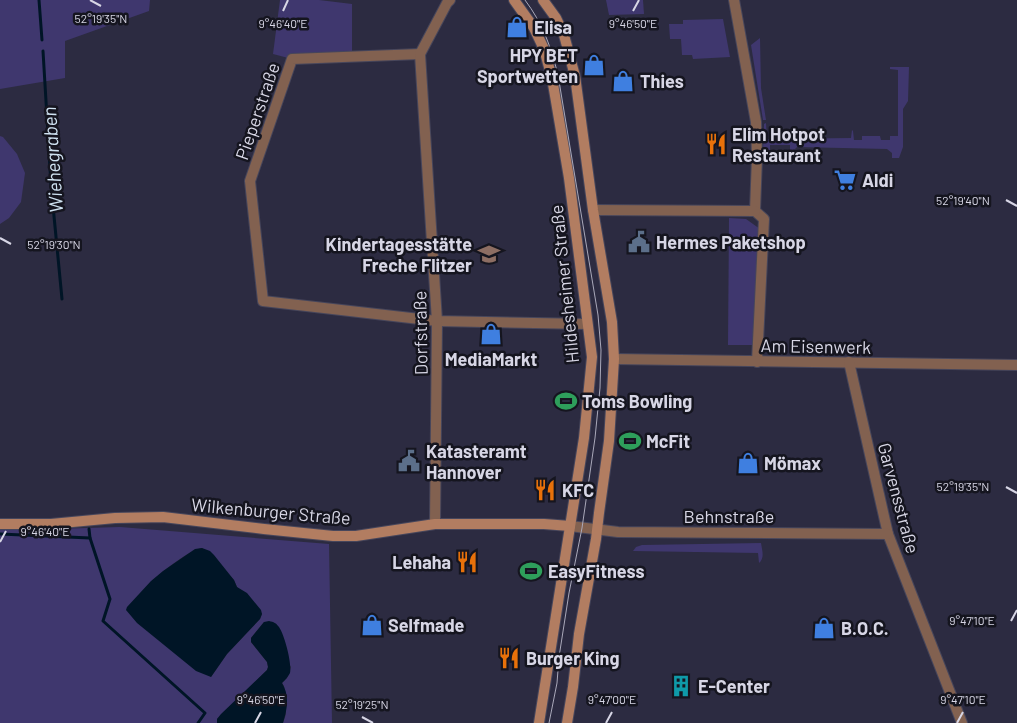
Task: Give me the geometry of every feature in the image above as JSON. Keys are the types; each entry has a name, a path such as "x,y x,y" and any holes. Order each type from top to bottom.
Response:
{"main road":[{"name":"Hildesheimer Straße","path":"514,0 534,28 544,49 552,78 569,178 592,357 584,438 539,723"},
{"name":"Hildesheimer Straße","path":"543,0 556,18 564,35 575,76 593,210 612,322 614,358 609,441 594,556 579,634 567,723"},
{"name":"Wilkenburger Straße","path":"0,524 51,524 122,518 164,517 333,536 356,536 435,524 544,524 570,526"}],"street":[{"path":"420,54 450,0"},
{"path":"734,0 756,122 755,211"},
{"name":"Pieperstraße","path":"420,54 292,59 250,181 263,301 437,320"},
{"name":"Dorfstraße","path":"420,54 437,320 435,524"},
{"path":"593,210 755,211 764,219 757,362"},
{"path":"437,320 587,324"},
{"name":"Am Eisenwerk","path":"614,358 757,362 1017,365"},
{"name":"Garvensstraße","path":"849,362 888,534 962,723"},
{"name":"Behnstraße","path":"570,526 618,532 888,534"}],"shaded area":[{"path":"0,0 150,0 149,11 65,41 65,78 0,89"},
{"path":"280,0 319,0 352,4 352,57 292,59 273,54"},
{"path":"606,0 643,0 644,14 609,15"},
{"path":"723,19 730,57 693,59 692,55 682,55 681,39 670,39 669,24 683,24 683,20"},
{"path":"760,38 761,88 766,120 763,120 751,45"},
{"path":"890,67 909,67 908,101 903,109 903,147 899,158 892,158 892,153 887,149 797,147 790,154 790,145 770,145 770,153 763,150 764,124 766,123 767,139 851,138 852,130 854,140 862,140 862,136 880,136 881,140 890,140 890,136 898,136 898,70 890,69"},
{"path":"0,136 17,154 25,173 21,202 9,218 0,224"},
{"path":"729,218 746,219 760,229 755,345 728,345"},
{"path":"0,524 55,529 120,527 329,544 332,723 283,723 286,714 284,686 282,683 287,678 291,667 264,622 251,638 251,642 267,662 267,670 217,719 217,723 0,723","holes":["202,548 234,580 237,587 262,614 260,619 227,654 211,677 144,590 171,565 195,550"]},
{"path":"761,543 763,556 759,563 758,553 633,551 636,547 642,545"}],"water":[{"path":"202,548 214,555 234,580 237,587 247,593 261,610 262,614 260,619 227,654 211,677 196,671 137,623 126,610 151,581 163,571 195,549"},
{"path":"264,622 274,622 281,631 286,643 290,663 290,673 282,683 287,698 287,708 283,723 217,723 217,719 221,714 267,670 267,662 251,642 251,638"}],"waterway":[{"name":"Wiehegraben","path":"39,0 42,40"},
{"name":"Wiehegraben","path":"43,51 51,185 62,299"},
{"path":"89,529 90,538 110,599 103,621 205,713 198,723"},
{"path":"0,534 90,538"}],"tram line":[{"path":"525,0 546,36 558,75 598,315 601,350 600,388 595,438 582,528 559,657 557,683 549,723"}],"place":[{"name":"Elisa","path":"517,27"},
{"name":"HPY BET Sportwetten","path":"594,65"},
{"name":"Thies","path":"623,81"},
{"name":"Elim Hotpot Restaurant","path":"716,144"},
{"name":"Aldi","path":"845,180"},
{"name":"Hermes Paketshop","path":"639,242"},
{"name":"Kindertagesstätte Freche Flitzer","path":"489,254"},
{"name":"MediaMarkt","path":"491,334"},
{"name":"Toms Bowling","path":"566,401"},
{"name":"McFit","path":"630,441"},
{"name":"Katasteramt Hannover","path":"409,461"},
{"name":"Mömax","path":"748,463"},
{"name":"KFC","path":"545,490"},
{"name":"Lehaha","path":"467,562"},
{"name":"EasyFitness","path":"531,571"},
{"name":"Selfmade","path":"372,625"},
{"name":"B.O.C.","path":"824,628"},
{"name":"Burger King","path":"509,658"},
{"name":"E-Center","path":"681,686"}]}
